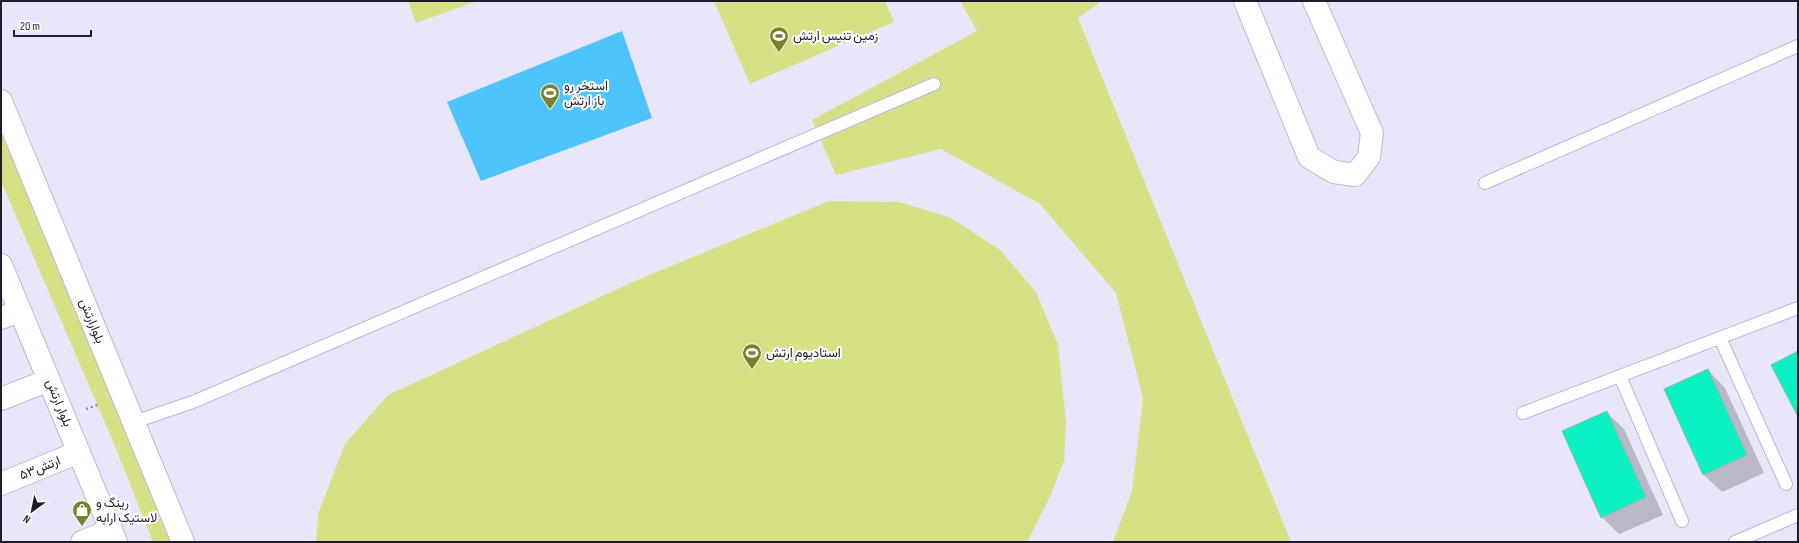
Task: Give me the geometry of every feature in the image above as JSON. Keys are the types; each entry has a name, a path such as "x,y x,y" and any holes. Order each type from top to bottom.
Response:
{"main road":[{"path":"1245,1 1309,157 1334,172 1355,175 1369,157 1372,133 1314,1"},
{"name":"بلوارارتش","path":"1,101 184,542"},
{"name":"بلوار ارتش","path":"1,265 10,315 49,380 114,536"},
{"path":"1,399 49,380"},
{"name":"ارتش۵۳","path":"1,484 79,452"},
{"path":"82,542 114,536"}],"lane":[{"path":"1485,183 1798,46"},
{"path":"134,422 193,402 934,84"},
{"path":"1523,413 1798,308"},
{"path":"1720,338 1786,484"},
{"path":"1620,376 1682,521"},
{"path":"1735,542 1798,515"}],"path":[{"path":"64,416 123,397"}],"green space":[{"path":"408,1 477,1 416,23"},
{"name":"زمین تنیس ارتش","path":"714,1 885,1 894,22 750,84"},
{"path":"960,1 1102,1 1078,18 1291,542 1113,542 1132,491 1143,398 1116,293 1040,204 941,149 836,175 812,120 977,31"},
{"path":"1,132 91,342 170,542 153,542 115,446 1,181"},
{"name":"استادیوم ارتش","path":"829,201 899,202 951,218 1000,250 1036,292 1058,345 1066,421 1064,461 1049,499 1027,542 316,542 318,514 345,444 388,395 635,281"}],"water":[{"name":"استخر رو باز ارتش","path":"622,31 652,118 481,181 447,102"}],"building":[{"path":"1798,351 1798,417 1771,365"},
{"path":"1708,369 1747,455 1703,475 1664,389"},
{"path":"1607,411 1646,497 1601,518 1562,431"}],"place":[{"name":"زمین تنیس ارتش","path":"779,53"},
{"name":"استخر رو باز ارتش","path":"550,110"},
{"name":"استادیوم ارتش","path":"752,370"},
{"name":"رینگ و لاستیک ارابه","path":"82,527"}]}
